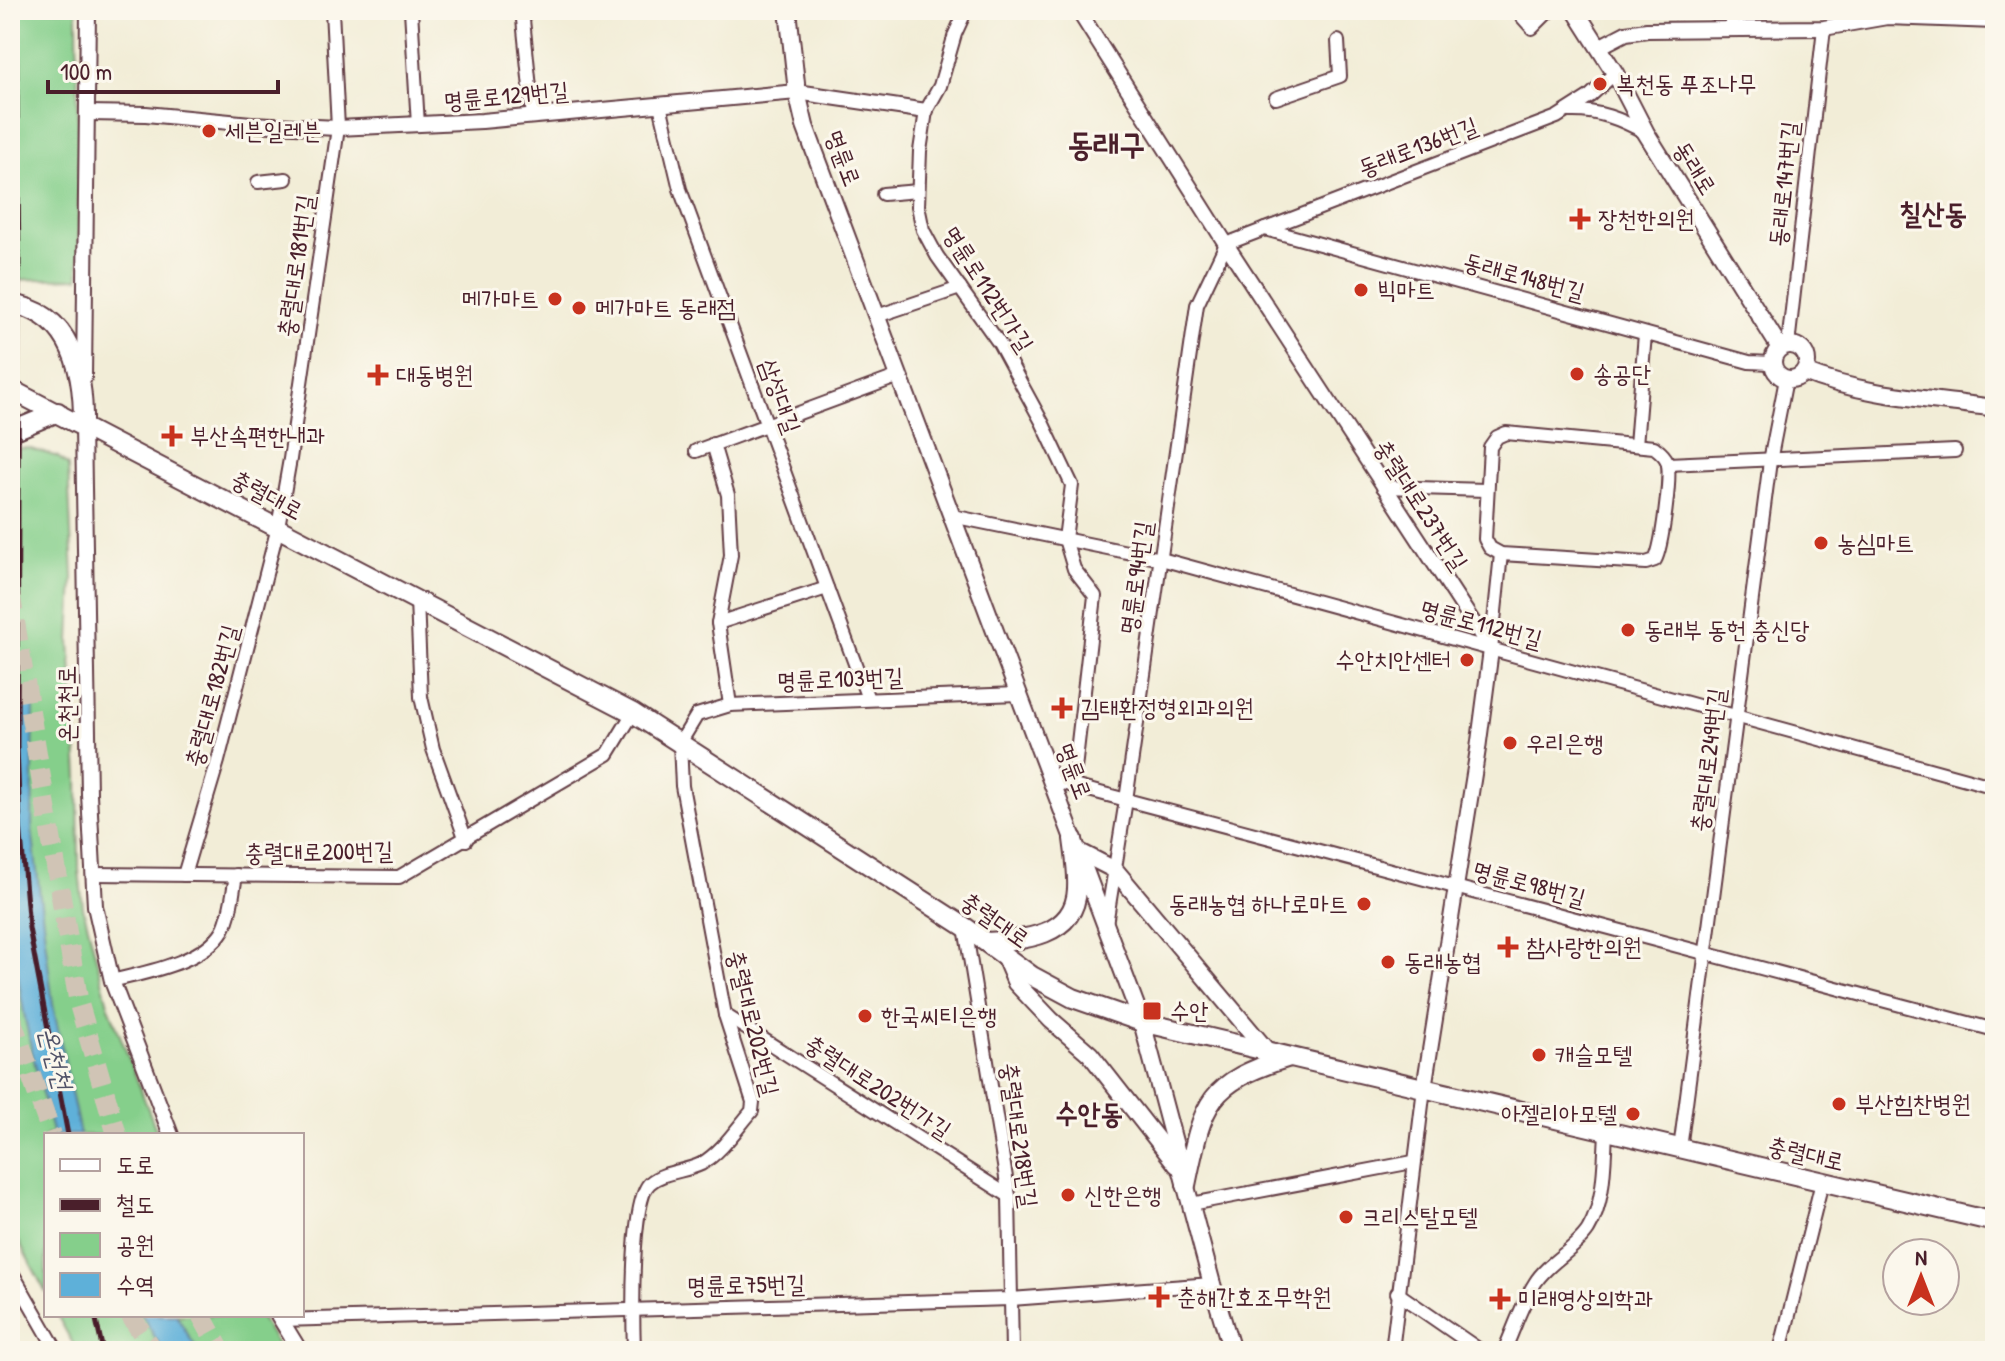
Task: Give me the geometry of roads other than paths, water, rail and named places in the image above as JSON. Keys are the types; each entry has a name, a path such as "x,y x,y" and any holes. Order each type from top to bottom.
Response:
{"main road":[{"name":"명륜로","path":"788,10 797,92 805,126 1142,1022 1232,1351"},
{"name":"동래로","path":"1575,10 1780,352 1779,376 1786,379"},
{"path":"10,304 28,306 58,327 72,352 84,396 68,418 10,432"},
{"name":"동래로","path":"1780,352 1797,347 1805,353 1807,363 1804,372"},
{"path":"1786,379 1796,378 1804,372 1830,383 1995,408"},
{"name":"충렬대로","path":"10,389 633,713 965,927 1032,976 1073,998 1142,1022 1995,1222"},
{"path":"1076,845 1115,870 1267,1051"},
{"path":"986,942 1032,939 1066,920 1077,893 1076,845"},
{"path":"1004,955 1016,983 1051,1020 1090,1054 1184,1178"},
{"path":"1184,1178 1198,1126 1210,1103 1226,1086 1248,1071 1290,1057"}],"street":[{"path":"84,396 88,10"},
{"name":"충렬대로181번길","path":"278,527 338,128 332,10"},
{"path":"411,10 418,125"},
{"path":"522,10 533,117"},
{"name":"명륜로112번가길","path":"966,10 955,34 940,86 926,111 920,151 918,206 923,230 999,343 1072,485 1065,539"},
{"name":"충렬대로237번길","path":"1078,10 1226,244 1491,650"},
{"path":"1516,10 1532,28 1550,10"},
{"path":"1730,27 1734,10"},
{"path":"1599,47 1626,33 1637,31 1730,27 1824,28 1887,17 1995,21"},
{"name":"동래로147번길","path":"1780,352 1824,28"},
{"path":"1276,98 1340,76 1338,41"},
{"name":"동래로136번길","path":"1226,244 1570,111 1615,73"},
{"name":"명륜로129번길","path":"88,113 157,114 251,124 338,128 533,117 797,92 926,111"},
{"name":"삼성대길","path":"660,105 680,189 868,699"},
{"path":"1570,111 1589,110 1603,114 1646,133"},
{"path":"258,182 286,179"},
{"path":"883,194 918,191"},
{"name":"동래로148번길","path":"1265,229 1749,362 1780,352"},
{"name":"명륜로94번길","path":"1106,924 1197,305 1226,244"},
{"path":"877,316 960,288"},
{"path":"1636,445 1645,334"},
{"path":"696,451 899,376"},
{"name":"충렬대로249번길","path":"1680,1149 1770,461 1786,379"},
{"name":"온천천로","path":"68,418 95,906 112,981 170,1133"},
{"path":"1506,433 1636,445 1654,447 1668,464 1659,554 1655,560 1646,563 1501,554 1490,548 1485,539 1486,490 1490,447 1497,437 1506,433"},
{"path":"713,444 728,495 731,555 718,623 730,705"},
{"path":"1668,464 1955,451"},
{"path":"1383,487 1486,490"},
{"name":"명륜로112번길","path":"952,516 1161,559 1995,787"},
{"name":"충렬대로182번길","path":"184,875 218,761 278,527"},
{"path":"1065,539 1074,569 1095,596 1073,786"},
{"path":"1392,1351 1413,1162 1478,749 1501,554"},
{"path":"718,623 827,588"},
{"path":"417,600 421,697 433,749 466,840"},
{"name":"명륜로103번길","path":"680,743 697,715 730,705 1018,694"},
{"name":"충렬대로200번길","path":"93,874 399,877 608,754 633,713"},
{"name":"충렬대로202번길","path":"634,1351 638,1211 647,1185 659,1177 708,1159 752,1111 753,1102 725,1015 682,786 680,743"},
{"name":"명륜로98번길","path":"1051,780 1995,1030"},
{"path":"112,981 171,966 212,943 224,928 236,875"},
{"name":"충렬대로218번길","path":"965,927 1009,1196 1012,1351"},
{"name":"충렬대로202번가길","path":"725,1015 1009,1196"},
{"path":"1504,1351 1534,1284 1587,1231 1598,1203 1604,1172 1606,1133"},
{"path":"1191,1204 1413,1162"},
{"path":"1780,1351 1822,1182"},
{"path":"10,1269 57,1351"},
{"name":"명륜로75번길","path":"304,1316 1011,1299 1212,1284"},
{"path":"1397,1293 1481,1351"},
{"path":"280,1317 300,1351"}],"water":[{"name":"온천천","path":"10,701 34,701 32,829 53,1005 80,1133 53,1133 18,977 9,859"},
{"path":"143,1317 177,1317 198,1351 163,1351"}],"tunnel":[{"path":"10,592 79,1004 116,1133"},
{"path":"10,988 13,1024 51,1133"},
{"path":"131,1317 154,1351"},
{"path":"202,1317 221,1351"}],"railway":[{"path":"16,10 19,265 17,746 20,824 29,928 68,1133"},
{"path":"95,1317 103,1351"}],"place":[{"name":"복천동 푸조나무","path":"1600,84"},
{"name":"세븐일레븐","path":"209,131"},
{"name":"장천한의원","path":"1580,219"},
{"name":"빅마트","path":"1361,290"},
{"name":"메가마트","path":"555,299"},
{"name":"메가마트 동래점","path":"579,308"},
{"name":"송공단","path":"1577,374"},
{"name":"대동병원","path":"378,375"},
{"name":"부산속편한내과","path":"172,436"},
{"name":"농심마트","path":"1821,543"},
{"name":"동래부 동헌 충신당","path":"1628,630"},
{"name":"수안치안센터","path":"1467,660"},
{"name":"김태환정형외과의원","path":"1062,708"},
{"name":"우리은행","path":"1510,743"},
{"name":"동래농협 하나로마트","path":"1364,904"},
{"name":"참사랑한의원","path":"1508,947"},
{"name":"동래농협","path":"1388,962"},
{"name":"수안","path":"1152,1011"},
{"name":"한국씨티은행","path":"865,1016"},
{"name":"캐슬모텔","path":"1539,1055"},
{"name":"부산힘찬병원","path":"1839,1104"},
{"name":"아젤리아모텔","path":"1633,1114"},
{"name":"신한은행","path":"1068,1195"},
{"name":"크리스탈모텔","path":"1346,1217"},
{"name":"춘해간호조무학원","path":"1159,1297"},
{"name":"미래영상의학과","path":"1500,1299"}],"district":[{"name":"동래구","path":"1106,144"},
{"name":"칠산동","path":"1933,213"},
{"name":"수안동","path":"1089,1113"}]}
